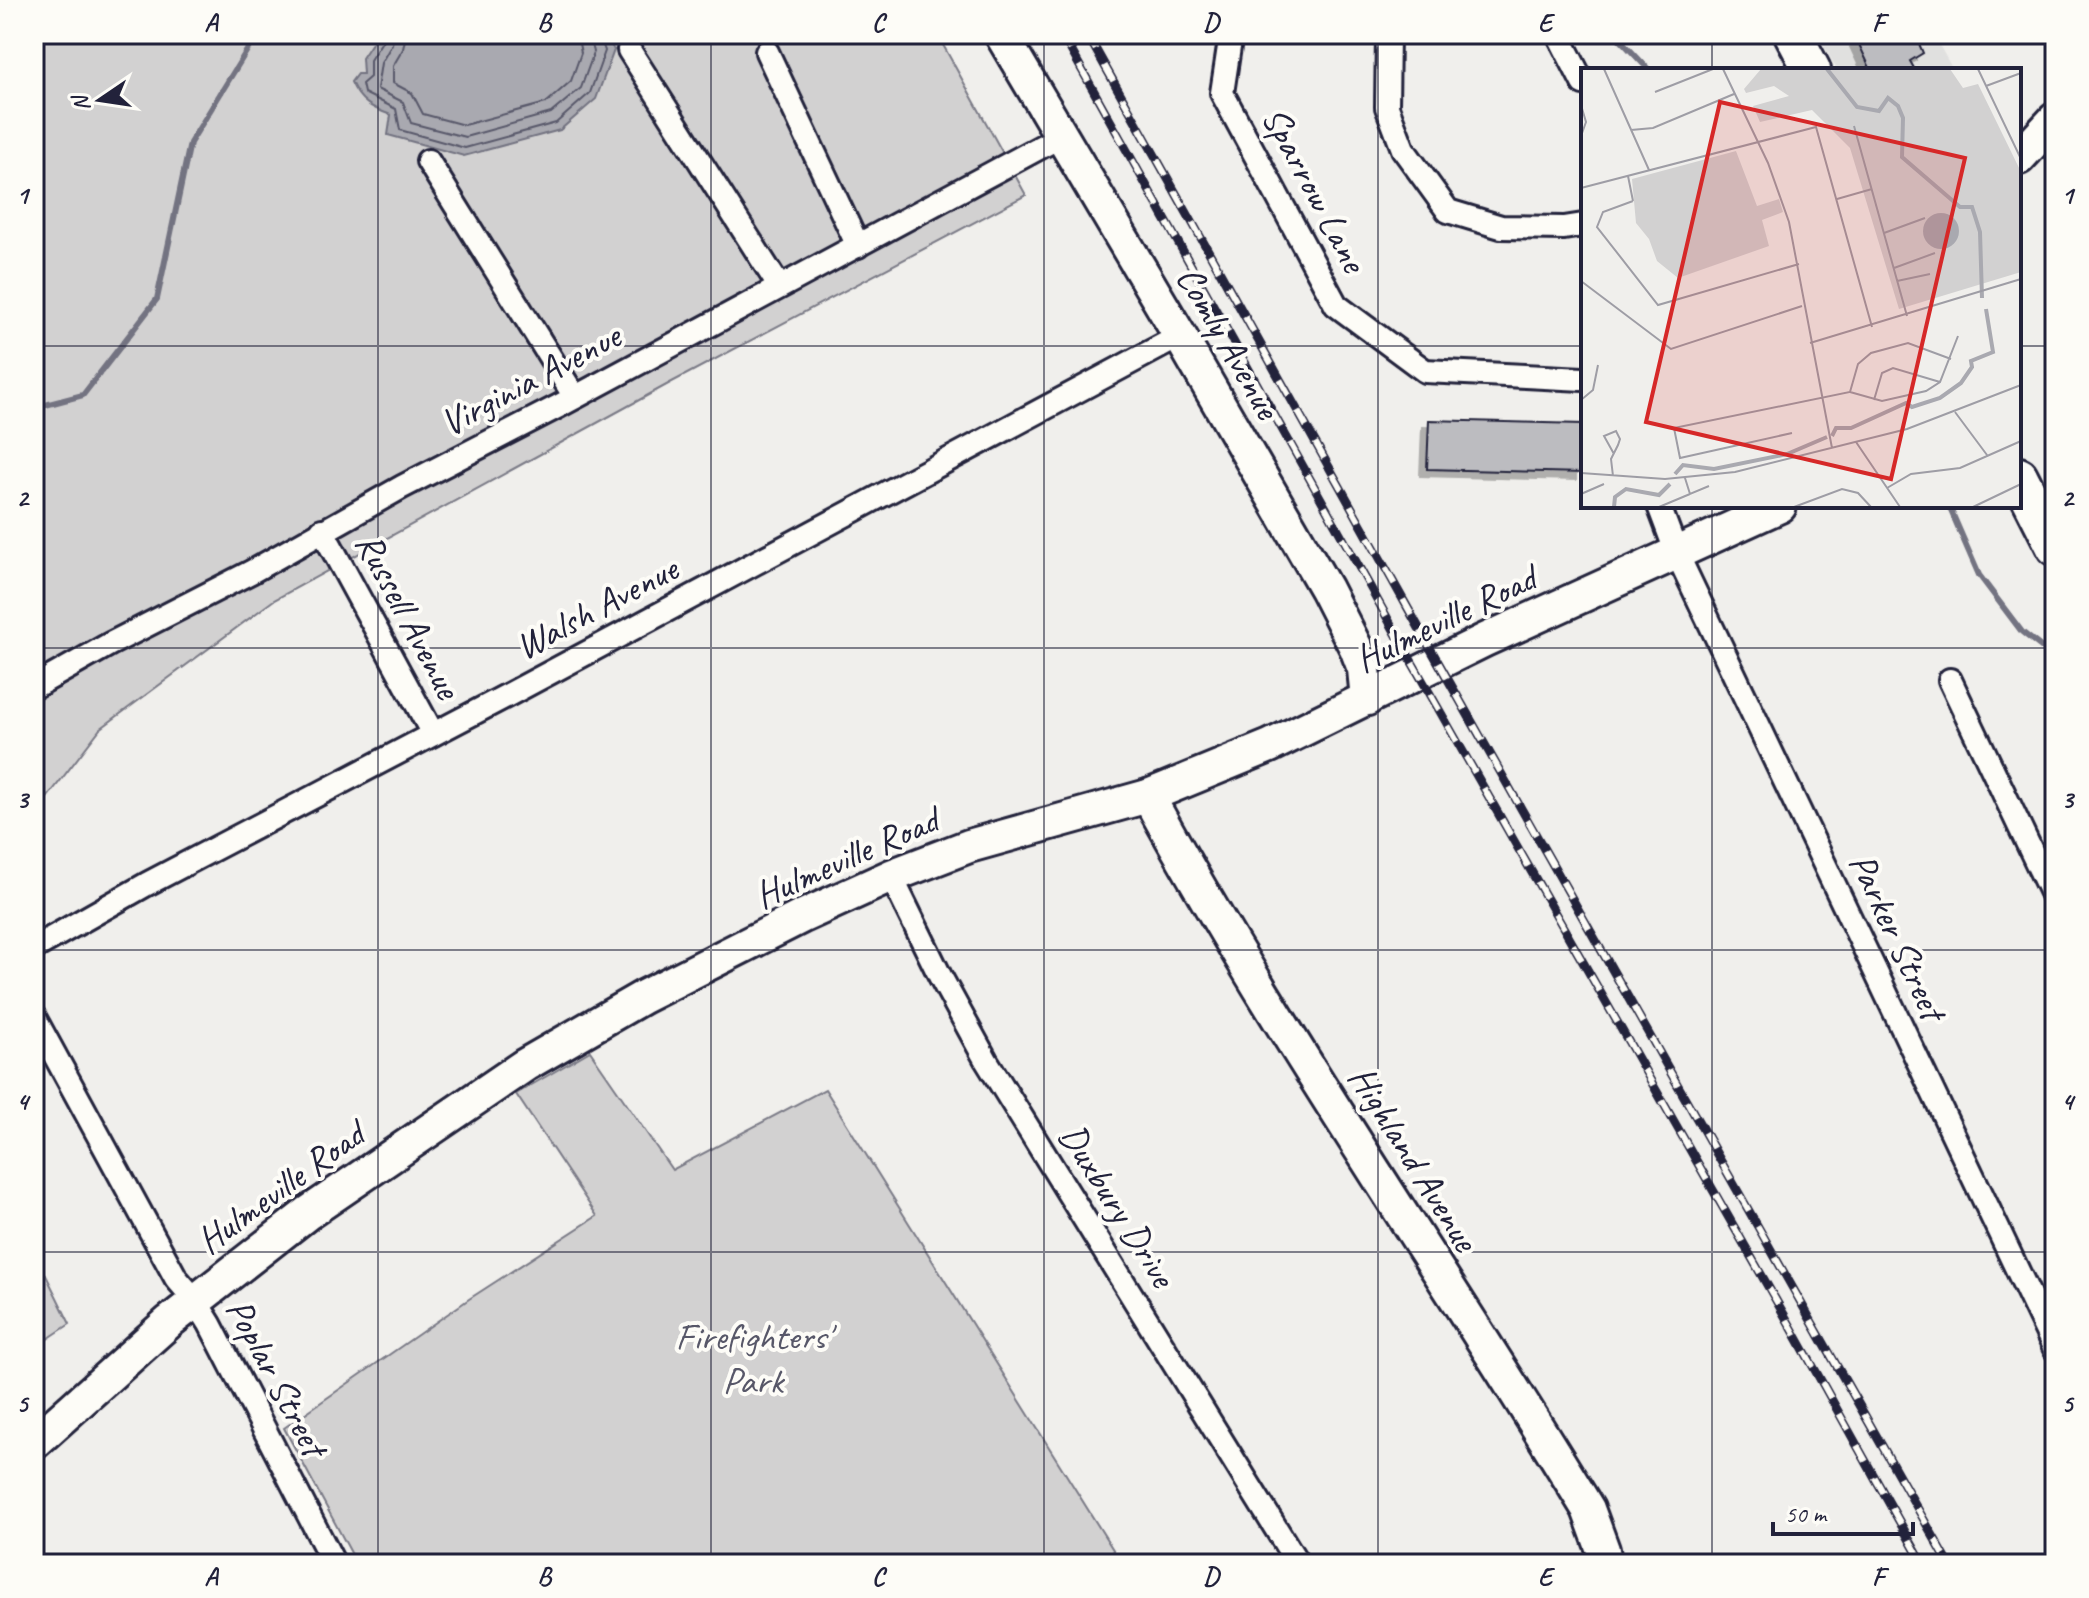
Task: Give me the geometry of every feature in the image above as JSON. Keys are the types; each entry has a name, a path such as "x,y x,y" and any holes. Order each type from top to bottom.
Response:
{"main road":[{"path":"1793,34 1811,68"},
{"path":"2021,480 2055,547"}],"street":[{"name":"Comly Avenue","path":"1001,34 1180,336 1338,613 1364,669 1367,699"},
{"name":"Sparrow Lane","path":"1231,34 1222,93 1336,305 1425,371 1581,379"},
{"path":"1388,34 1387,107 1403,149 1448,211 1501,227 1581,225"},
{"path":"1558,34 1581,79"},
{"path":"629,50 779,286"},
{"path":"767,52 858,246"},
{"path":"2021,156 2055,119"},
{"name":"Virginia Avenue","path":"34,687 1061,136"},
{"path":"428,161 575,397"},
{"name":"Walsh Avenue","path":"40,943 1180,336"},
{"path":"1660,508 1677,554"},
{"name":"Hulmeville Road","path":"34,1443 80,1404 110,1372 195,1300 308,1213 525,1065 656,991 801,917 891,876 969,846 1148,796 1270,746 1485,640 1776,508"},
{"name":"Russell Avenue","path":"322,530 433,734"},
{"name":"Parker Street","path":"1677,554 2055,1349"},
{"path":"1950,680 2055,901"},
{"name":"Highland Avenue","path":"1148,796 1261,991 1588,1509 1605,1564"},
{"name":"Duxbury Drive","path":"891,876 986,1060 1298,1564"},
{"name":"Poplar Street","path":"34,1017 176,1278 210,1324 334,1564"}],"shaded area":[{"path":"1818,34 1933,34 1952,68 1836,68"}],"green space":[{"path":"34,34 937,34 1026,195 672,382 274,600 100,729 34,815"},
{"name":"Firefighters' Park","path":"590,1051 672,1170 825,1089 1122,1564 357,1564 284,1428 469,1299 597,1216 516,1094"},
{"path":"34,1251 70,1324 34,1348"}],"water":[{"path":"378,34 605,34 614,50 596,99 560,130 464,156 388,135 391,115 372,107 358,95 351,82 357,74 363,74 362,58"}],"building":[{"path":"1867,34 1915,34 1923,53 1910,61 1914,68 1870,68 1857,40"},
{"path":"1429,420 1581,424 1581,473 1427,469"}],"waterway":[{"path":"34,408 83,395 157,299 190,143 257,34"},
{"path":"1615,34 1647,68"},
{"path":"1950,508 1979,575 2022,632 2055,658"}],"railway":[{"path":"1062,34 1413,664 1923,1564"},
{"path":"1087,34 1949,1564"}]}
